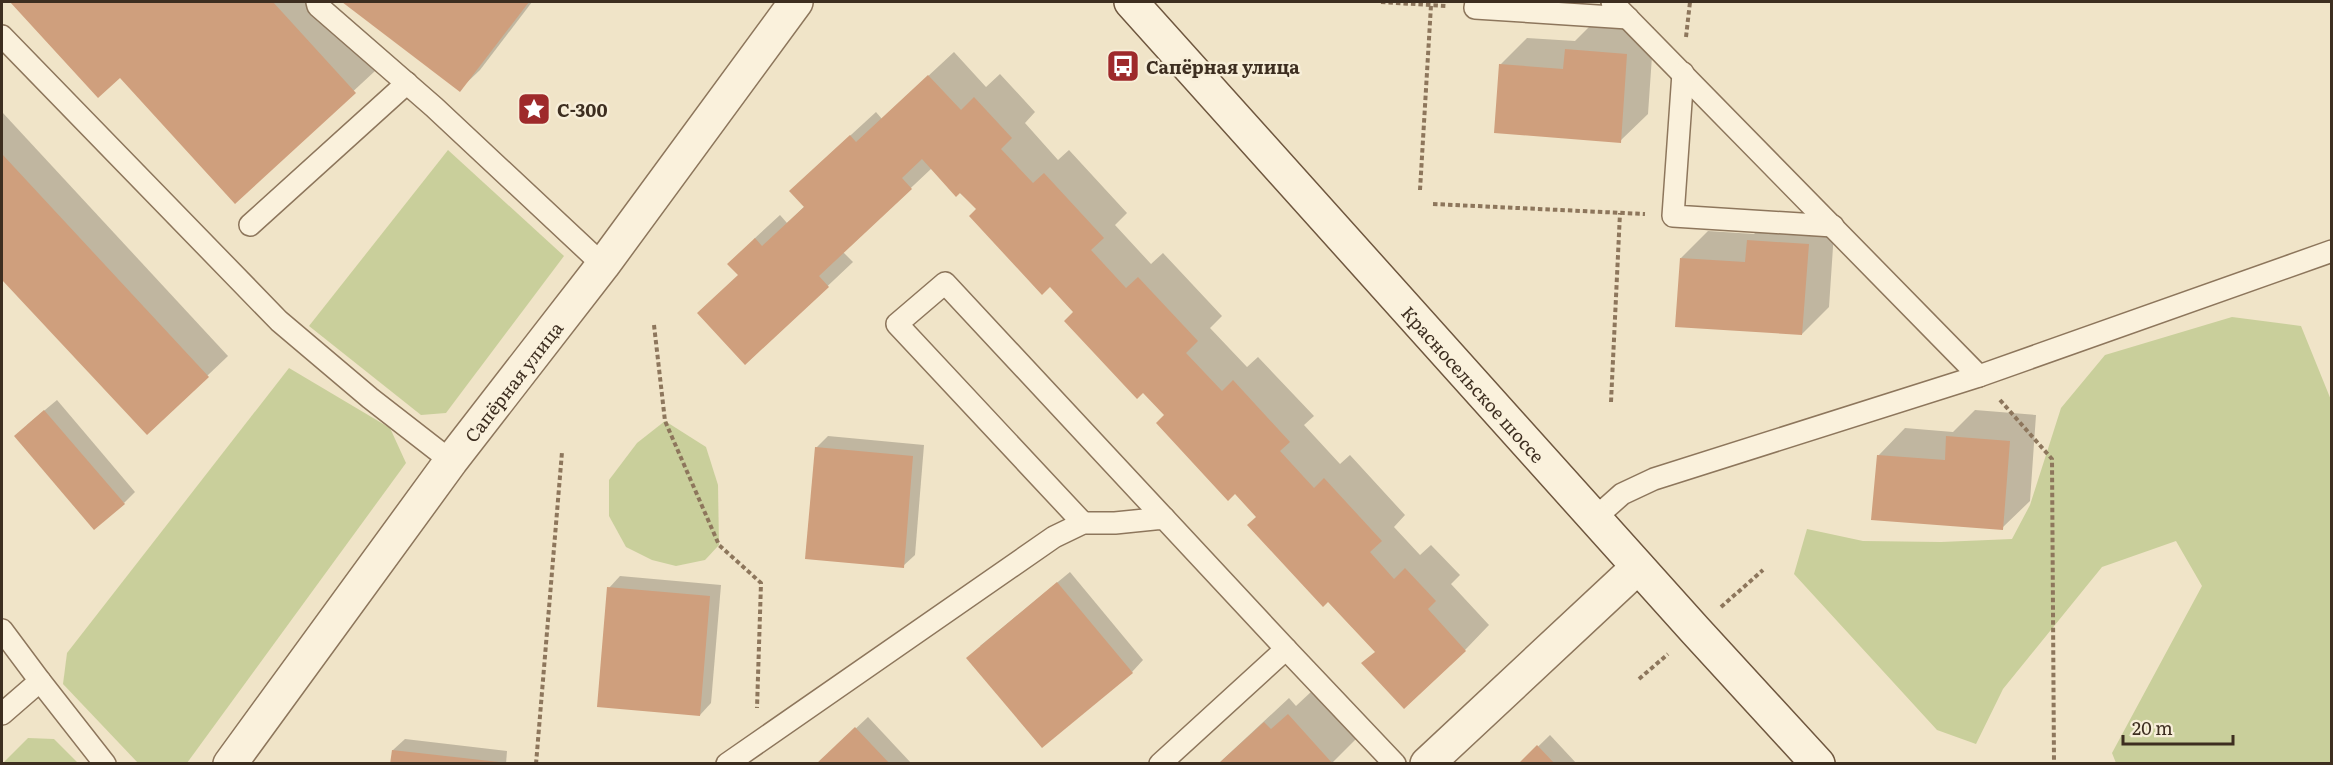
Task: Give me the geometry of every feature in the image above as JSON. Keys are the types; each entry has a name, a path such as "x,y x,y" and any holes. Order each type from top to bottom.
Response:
{"street":[{"name":"Сапёрная улица","path":"230,764 451,461 603,265 796,2"},
{"name":"Красносельское шоссе","path":"1131,2 1818,764"},
{"path":"1427,764 1638,567"}],"lane":[{"path":"317,2 318,6 407,83 603,265"},
{"path":"1612,2 1979,376"},
{"path":"1475,5 1628,18"},
{"path":"2,36 279,321 370,398 451,461"},
{"path":"1683,74 1673,216 1833,226"},
{"path":"250,225 407,83"},
{"path":"1595,518 1622,494 1654,479 1979,376 2331,251"},
{"path":"1083,523 897,324 945,283 1395,764"},
{"path":"727,764 1054,537 1083,523 1115,523 1164,518"},
{"path":"2,630 105,764"},
{"path":"1160,764 1286,649"},
{"path":"2,714 40,681"}],"path":[{"path":"1381,2 1475,5"},
{"path":"1420,190 1431,5"},
{"path":"1433,204 1673,216"},
{"path":"1611,402 1620,213"},
{"path":"654,325 665,420 719,545 761,583 756,743"},
{"path":"1979,376 2052,459 2054,764"},
{"path":"536,764 562,452"},
{"path":"1719,609 1763,570"},
{"path":"1639,680 1673,650"}],"green space":[{"path":"448,150 564,256 446,413 421,415 309,326"},
{"path":"2232,317 2301,326 2331,400 2331,763 2116,763 2112,753 2202,586 2176,541 2102,567 2003,689 1976,744 1937,730 1794,574 1807,529 1863,541 1941,542 2012,539 2030,505 2061,408 2105,355"},
{"path":"289,368 390,428 406,463 187,763 138,763 63,684 67,653"},
{"path":"665,421 706,447 718,485 719,545 705,560 676,566 652,560 626,547 609,516 609,480 637,443"},
{"path":"28,738 54,739 78,763 3,763"}],"building":[{"path":"10,2 273,2 356,93 235,204 120,78 98,98"},
{"path":"342,2 529,2 460,92"},
{"path":"1565,49 1627,54 1621,143 1494,133 1499,64 1563,69"},
{"path":"928,75 961,110 974,97 1012,138 1001,149 1033,183 1044,173 1104,238 1091,250 1126,288 1138,277 1198,341 1186,353 1222,391 1233,380 1290,442 1280,451 1314,488 1324,478 1382,541 1370,552 1394,579 1405,568 1436,601 1428,609 1466,651 1404,709 1361,663 1375,652 1328,602 1323,607 1247,525 1256,517 1235,494 1228,501 1156,423 1164,415 1143,393 1137,399 1064,321 1073,312 1050,287 1042,295 969,216 976,209 960,193 956,197 922,159 902,178 912,189 819,276 829,287 745,365 697,313 738,275 727,264 755,238 762,246 804,207 789,191 850,135 856,142"},
{"path":"2,154 209,377 147,435 2,280"},
{"path":"1747,240 1809,244 1802,335 1675,327 1680,258 1745,262"},
{"path":"44,410 125,504 94,530 14,436"},
{"path":"1946,436 2010,441 2003,530 1871,520 1877,455 1945,460"},
{"path":"815,447 913,456 904,568 805,559"},
{"path":"1057,582 1133,673 1042,748 966,658"},
{"path":"607,587 710,596 700,716 597,707"},
{"path":"1288,714 1333,764 1218,764 1264,722 1271,729"},
{"path":"855,727 890,764 816,764"},
{"path":"1537,745 1555,764 1518,764"},
{"path":"392,750 499,762 499,764 390,764"}],"place":[{"name":"Сапёрная улица","path":"1123,66"},
{"name":"С-300","path":"534,109"}]}
